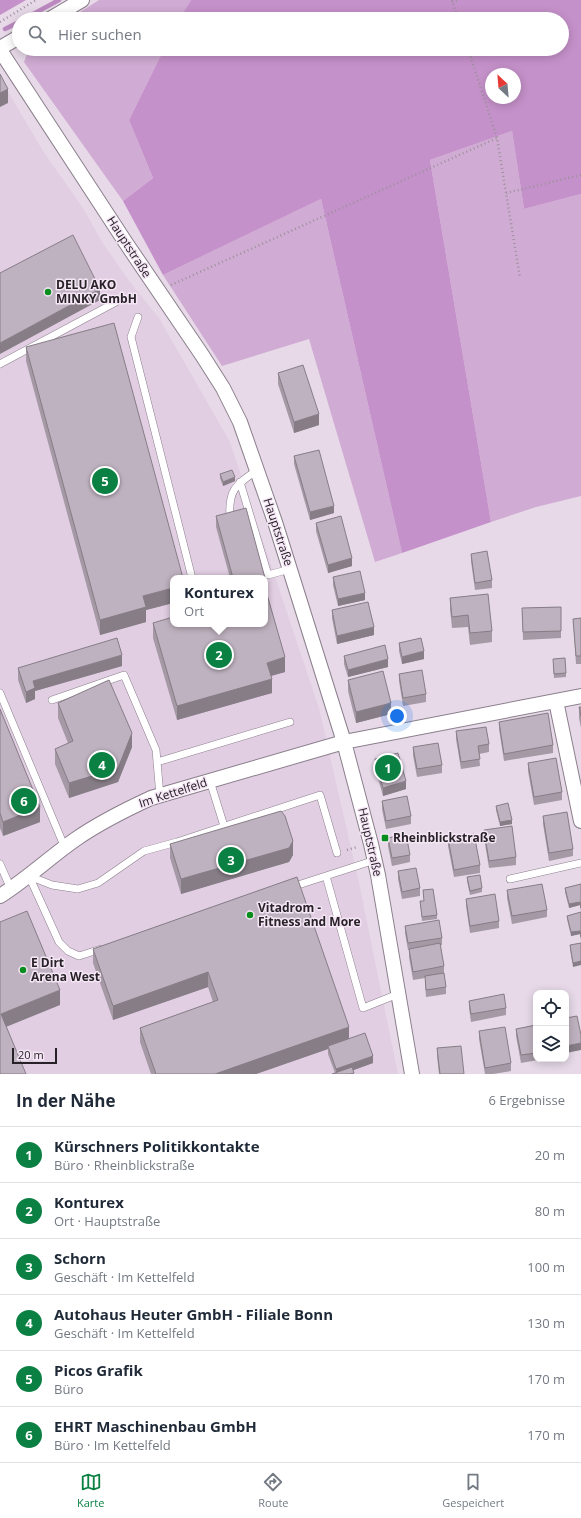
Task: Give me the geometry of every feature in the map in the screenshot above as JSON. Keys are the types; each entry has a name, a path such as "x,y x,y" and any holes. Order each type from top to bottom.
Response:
{"street":[{"path":"62,12 82,0"},
{"path":"0,49 12,41"},
{"name":"Hauptstraße","path":"0,49 158,291 202,354 223,388 240,422 275,522 344,742 375,860 412,1074"},
{"path":"344,742 581,696"},
{"path":"556,701 581,821"},
{"name":"Im Kettelfeld","path":"6,892 77,838 115,816 151,798 344,742"}],"lane":[{"path":"0,364 116,302"},
{"path":"138,317 131,337 191,575"},
{"path":"230,517 230,495 240,482 256,470"},
{"path":"240,482 268,575 290,569"},
{"path":"52,700 124,675 156,750 160,796"},
{"path":"0,693 65,848"},
{"path":"157,762 290,722"},
{"path":"210,781 224,826"},
{"path":"29,876 52,885 78,889 98,884 144,851 320,794 337,853"},
{"path":"281,890 375,860"},
{"path":"510,879 581,862"},
{"path":"0,864 6,892"},
{"path":"29,876 56,936 68,951 79,956 109,946"},
{"path":"326,876 363,1008 398,994"}],"path":[{"path":"16,12 36,0"},
{"path":"456,12 452,1 458,0"},
{"path":"0,22 12,15"},
{"path":"470,56 497,138 520,278"},
{"path":"158,291 497,138"},
{"path":"506,193 581,175"}],"shaded area":[{"path":"0,0 26,0 0,15"},
{"path":"99,0 191,0 183,12 80,12"},
{"path":"191,0 581,0 581,194 524,209 512,131 430,160 491,522 402,553 321,199 163,275 123,201 153,178 129,120 161,56 569,56 569,12 183,12"},
{"path":"26,56 161,56 129,120 153,178 123,201 24,62"},
{"path":"0,78 43,151 83,208 104,245 130,282 159,318 230,442 319,708 358,878 398,1074 0,1074"},
{"path":"512,131 524,209 581,194 581,496 536,507 491,522 430,160"},
{"path":"321,199 402,553 375,562 309,339 222,366 163,275"}],"building":[{"path":"0,74 8,89 0,93"},
{"name":"DELU AKO MINKY GmbH","path":"73,235 100,289 0,343 0,273"},
{"path":"114,323 182,575 170,575 170,589 143,596 146,607 100,620 26,347"},
{"path":"303,365 319,414 294,422 278,373"},
{"path":"319,450 334,506 310,512 294,456"},
{"path":"232,470 235,477 223,482 220,474"},
{"path":"246,508 264,575 232,575 216,516"},
{"path":"341,516 352,558 328,565 316,523"},
{"path":"487,551 492,580 475,583 471,554"},
{"path":"360,571 365,593 338,599 333,577"},
{"path":"488,594 492,631 470,633 468,615 452,617 450,598"},
{"path":"268,598 285,657 267,663 272,679 177,706 153,623 170,618 170,627 268,627"},
{"path":"368,602 374,627 337,636 332,610"},
{"path":"561,607 561,631 523,632 522,608"},
{"path":"581,618 581,656 576,656 573,619"},
{"path":"117,638 122,655 33,681 35,688 26,692 18,668"},
{"path":"421,638 424,651 402,657 399,643"},
{"path":"385,645 388,659 348,670 344,656"},
{"path":"565,658 566,673 554,674 553,659"},
{"path":"422,670 426,694 403,698 399,674"},
{"path":"383,671 391,703 356,712 348,680"},
{"path":"109,680 132,733 118,768 69,783 55,749 73,741 58,703"},
{"path":"0,709 40,807 3,822 0,813"},
{"path":"548,713 553,745 504,754 499,722"},
{"path":"486,727 489,744 478,746 480,759 461,762 456,731"},
{"path":"438,743 442,765 417,769 413,747"},
{"path":"398,753 406,781 383,788 375,759"},
{"path":"556,758 562,792 534,797 528,763"},
{"path":"407,796 411,816 386,821 382,801"},
{"path":"508,803 512,820 500,822 496,806"},
{"path":"281,811 285,816 293,841 289,848 181,879 170,844"},
{"path":"567,812 573,849 549,853 543,816"},
{"path":"512,826 516,857 489,861 484,830"},
{"path":"406,834 410,855 392,858 388,838"},
{"path":"474,834 480,865 454,870 448,838"},
{"path":"416,868 420,888 402,892 398,871"},
{"path":"480,875 482,888 470,891 467,877"},
{"path":"297,877 349,1027 215,1074 156,1074 140,1028 218,1000 208,972 113,1006 93,949"},
{"path":"542,884 547,910 512,916 507,890"},
{"path":"581,884 581,908 580,902 569,904 565,888"},
{"path":"433,889 437,915 422,917 420,901 424,901 423,890"},
{"path":"495,894 499,921 470,926 466,899"},
{"name":"E Dirt Arena West","path":"27,911 60,990 1,1014 26,1074 0,1074 0,922"},
{"path":"581,912 581,937 580,931 571,932 567,916"},
{"path":"439,920 442,938 408,943 405,926"},
{"path":"440,943 444,966 413,972 409,949"},
{"path":"581,943 581,961 573,963 570,945"},
{"path":"444,973 446,987 426,990 425,976"},
{"path":"504,994 506,1008 471,1014 469,1001"},
{"path":"577,1016 581,1043 569,1045 569,1017"},
{"path":"533,1026 533,1053 521,1055 516,1029"},
{"path":"505,1027 511,1063 485,1068 479,1031"},
{"path":"365,1033 373,1056 336,1069 328,1046"},
{"path":"461,1046 464,1074 440,1074 437,1048"},
{"path":"352,1067 354,1073 332,1074"}],"waterway":[{"path":"37,12 59,0"},
{"path":"5,29 12,26"}],"place":[{"name":"DELU AKO MINKY GmbH","path":"48,292"},
{"name":"Picos Grafik","path":"105,481"},
{"name":"Konturex","path":"219,655"},
{"name":"Autohaus Heuter GmbH - Filiale Bonn","path":"102,765"},
{"name":"Kürschners Politikkontakte","path":"388,768"},
{"name":"EHRT Maschinenbau GmbH","path":"24,801"},
{"name":"Rheinblickstraße","path":"385,838"},
{"name":"Schorn","path":"231,860"},
{"name":"Vitadrom - Fitness and More","path":"250,915"},
{"name":"E Dirt Arena West","path":"23,970"}]}
